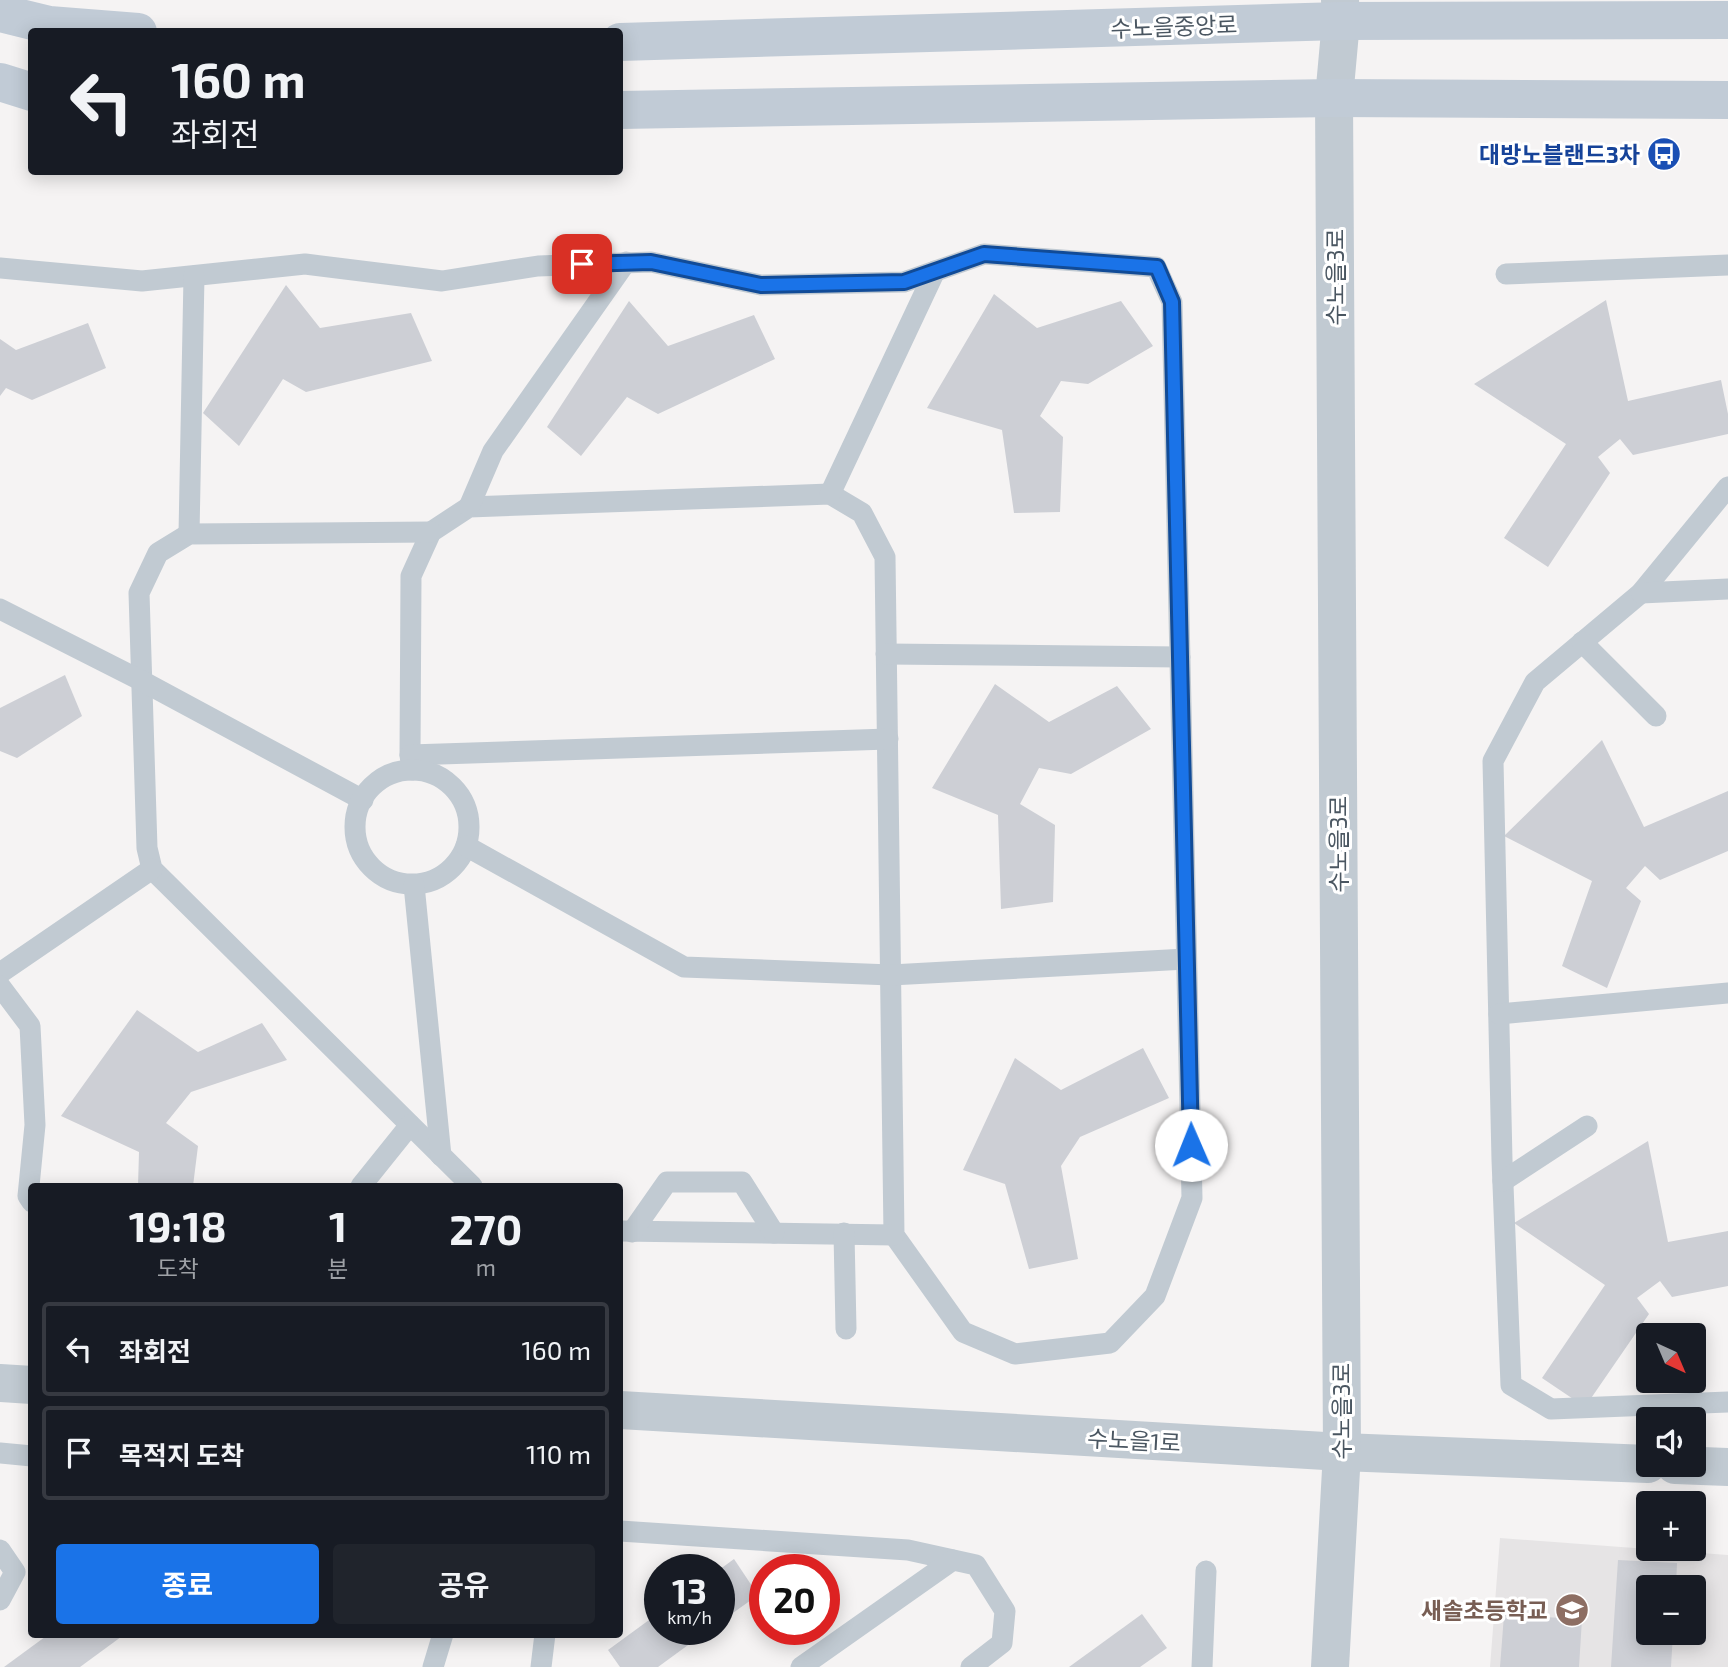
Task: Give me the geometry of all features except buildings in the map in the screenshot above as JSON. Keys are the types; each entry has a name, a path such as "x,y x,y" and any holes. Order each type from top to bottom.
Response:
{"main road":[{"name":"수노을중앙로","path":"623,42 1340,11 1728,20"},
{"path":"0,13 49,25 87,28"},
{"path":"0,82 28,91"},
{"path":"623,110 1334,99 1728,100"}],"street":[{"name":"수노을3로","path":"1330,1667 1342,1452 1334,99 1340,11"},
{"path":"0,1383 28,1385"},
{"name":"수노을1로","path":"623,1410 1342,1452 1636,1464"},
{"path":"1706,1466 1728,1467"}],"lane":[{"path":"0,268 142,281 305,264 442,281 538,266 651,262 761,285 904,282 984,254 1157,267 1172,302 1192,1198 1155,1296 1110,1343 1014,1354 963,1332 894,1235 885,556 862,513 830,494 469,507 431,532 411,576 411,763"},
{"path":"469,507 493,451 626,262"},
{"path":"1506,274 1728,265"},
{"path":"830,494 935,271"},
{"path":"189,534 194,276"},
{"path":"1728,487 1641,593 1535,682 1493,761 1503,1181 1511,1385 1551,1409 1728,1402"},
{"path":"431,532 189,534 158,553 139,593 147,848 152,869 469,1183"},
{"path":"1641,593 1728,589"},
{"path":"0,609 142,681 363,800"},
{"path":"1582,642 1656,716"},
{"path":"886,654 1180,657"},
{"path":"411,763 453,786 464,802 470,820 469,839 462,857 449,872 433,881 414,885 395,883 378,874 365,861 357,844 355,825 368,790 382,778 411,763 888,739"},
{"path":"466,846 684,967 891,975 1186,959"},
{"path":"0,973 152,869"},
{"path":"414,885 441,1156"},
{"path":"0,986 30,1026 35,1125 29,1183"},
{"path":"1499,1014 1728,993"},
{"path":"363,1183 410,1125"},
{"path":"1503,1181 1587,1126"},
{"path":"626,1232 667,1182 742,1182 774,1233"},
{"path":"626,1232 894,1235"},
{"path":"844,1233 846,1329"},
{"path":"0,1453 28,1456"},
{"path":"623,1531 908,1550 976,1565 1005,1611 1002,1643 971,1667"},
{"path":"0,1550 15,1572 0,1600"},
{"path":"801,1667 953,1560"},
{"path":"1202,1667 1206,1571"},
{"path":"433,1667 442,1638"},
{"path":"541,1667 545,1638"}],"shaded area":[{"name":"새솔초등학교","path":"1500,1538 1636,1548 1636,1561 1706,1561 1706,1553 1728,1555 1728,1667 1490,1667"}],"place":[{"name":"대방노블랜드3차","path":"1664,154"},
{"name":"새솔초등학교","path":"1572,1610"}],"route":[{"path":"582,264 651,262 761,285 904,282 984,254 1157,267 1172,302 1191,1145"}]}
